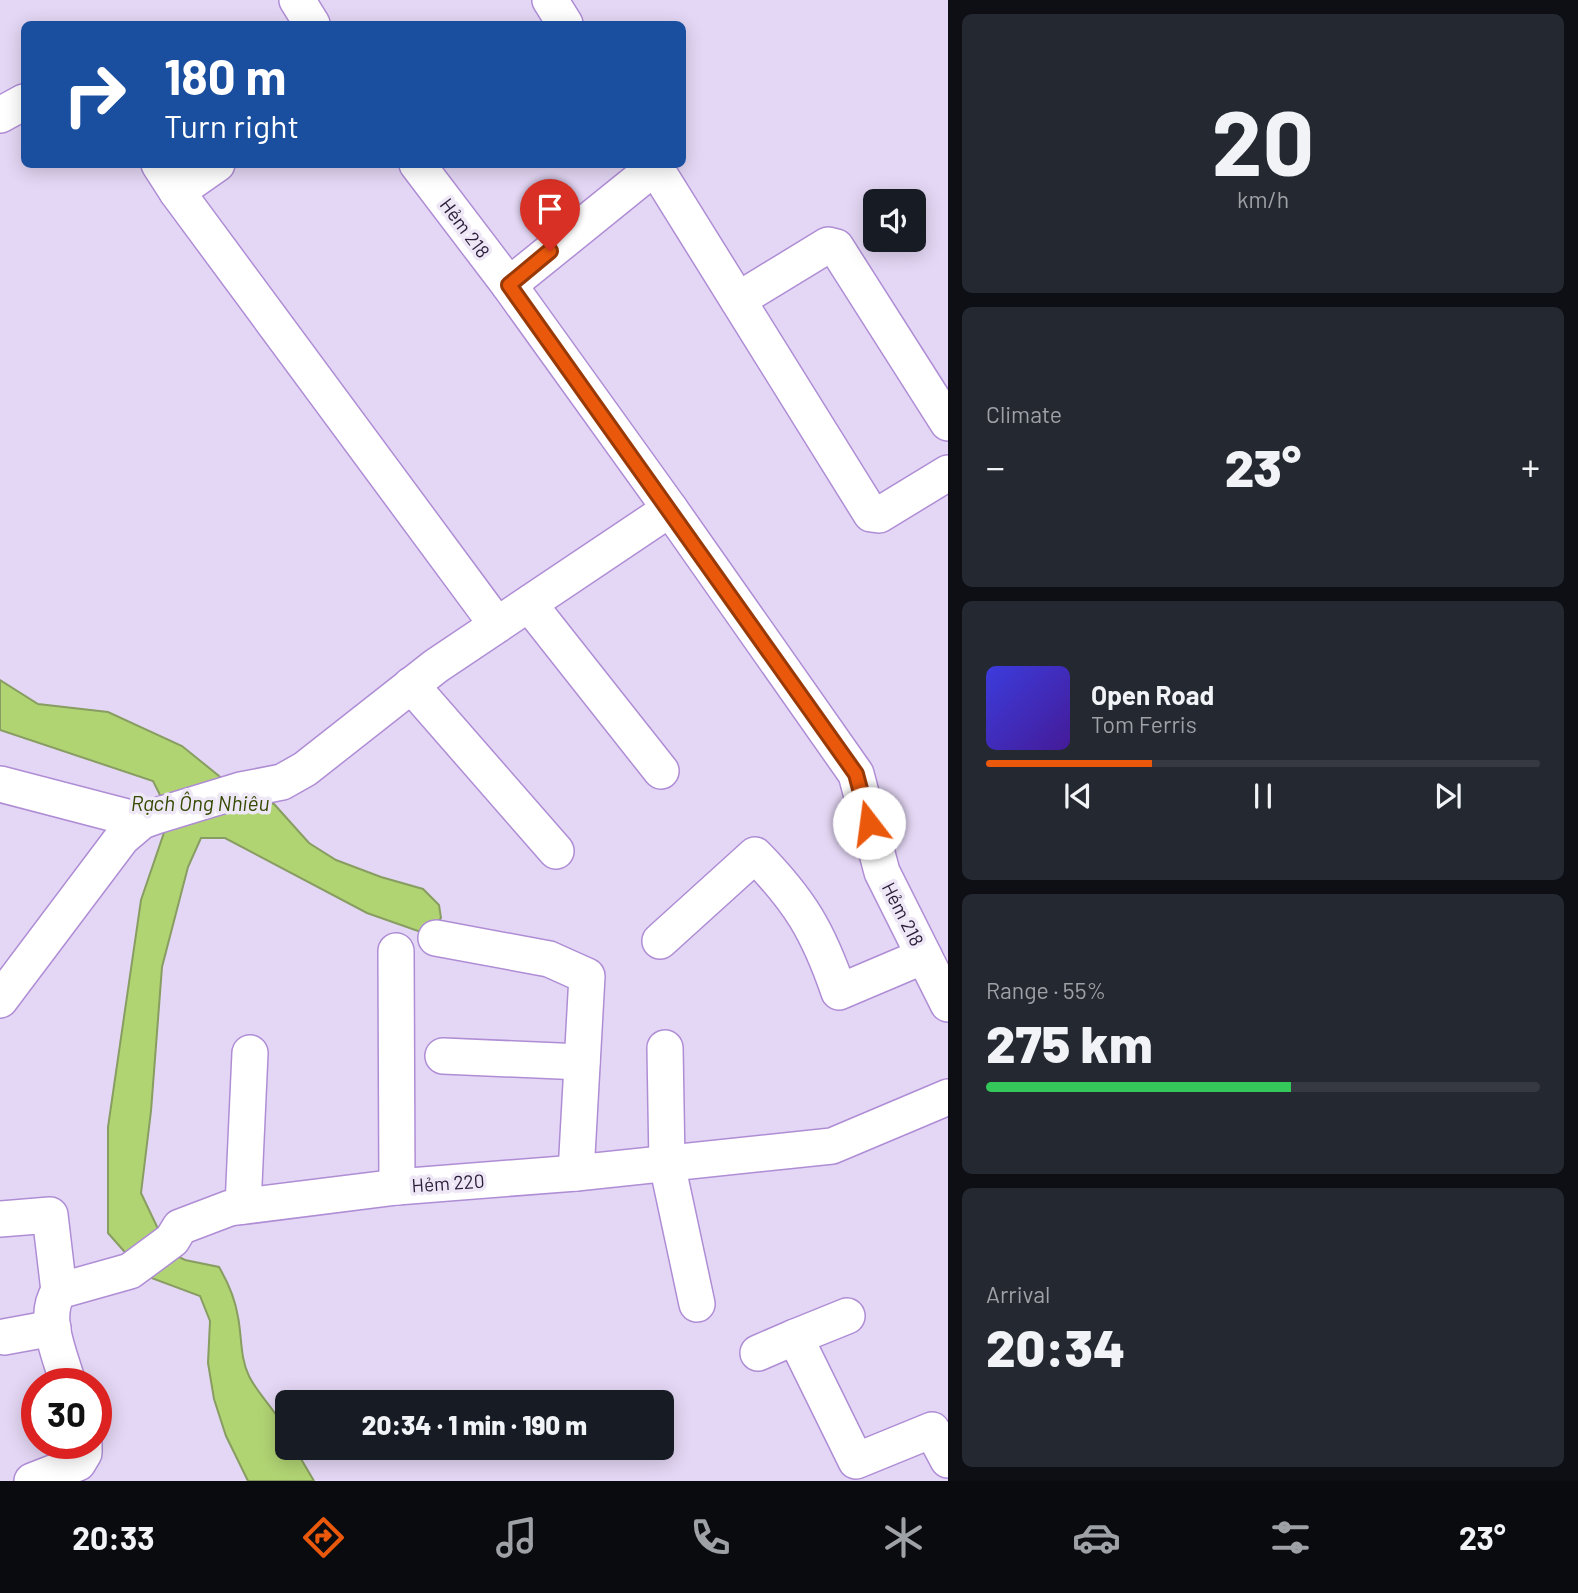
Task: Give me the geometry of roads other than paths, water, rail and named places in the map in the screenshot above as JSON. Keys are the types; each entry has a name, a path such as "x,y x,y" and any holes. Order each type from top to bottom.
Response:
{"street":[{"path":"297,0 310,21"},
{"path":"550,0 563,21"},
{"path":"0,115 21,104"},
{"path":"203,168 168,178 497,625"},
{"name":"Hẻm 218","path":"420,168 509,285 856,774 882,872 948,1004"},
{"path":"509,285 652,168"},
{"path":"655,168 871,514 879,515 948,473"},
{"path":"738,300 828,245 836,247 948,423"},
{"path":"0,1000 122,838 149,819 241,790 282,782 305,769 411,685 670,509"},
{"path":"529,604 661,771"},
{"path":"411,685 556,851"},
{"path":"0,785 149,819"},
{"path":"660,941 755,855 789,889 822,944 839,992 924,956"},
{"path":"436,938 548,959 587,976 576,1173"},
{"path":"396,951 397,1187"},
{"path":"665,1048 667,1164 697,1304"},
{"path":"243,1206 250,1053"},
{"path":"443,1056 582,1062"},
{"name":"Hẻm 220","path":"59,1292 130,1271 172,1240 180,1227 230,1208 397,1187 576,1173 832,1146 948,1097"},
{"path":"0,1219 50,1215 59,1292 53,1300 50,1315 64,1368"},
{"path":"758,1353 847,1316"},
{"path":"4,1337 53,1328"},
{"path":"795,1337 856,1461 932,1430 948,1460"},
{"path":"32,1481 78,1463 80,1459"}],"water":[{"name":"Rạch Ông Nhiêu","path":"0,680 38,704 108,712 182,746 219,776 233,792 274,804 309,843 336,860 423,889 439,905 441,918 432,929 418,931 367,913 225,838 201,838 188,867 162,967 151,1111 141,1193 169,1252 185,1260 219,1267 235,1304 246,1369 275,1414 275,1460 302,1460 314,1481 248,1481 226,1436 214,1399 208,1363 210,1321 200,1296 146,1276 108,1233 108,1127 141,900 170,815 153,781 0,730"}]}
